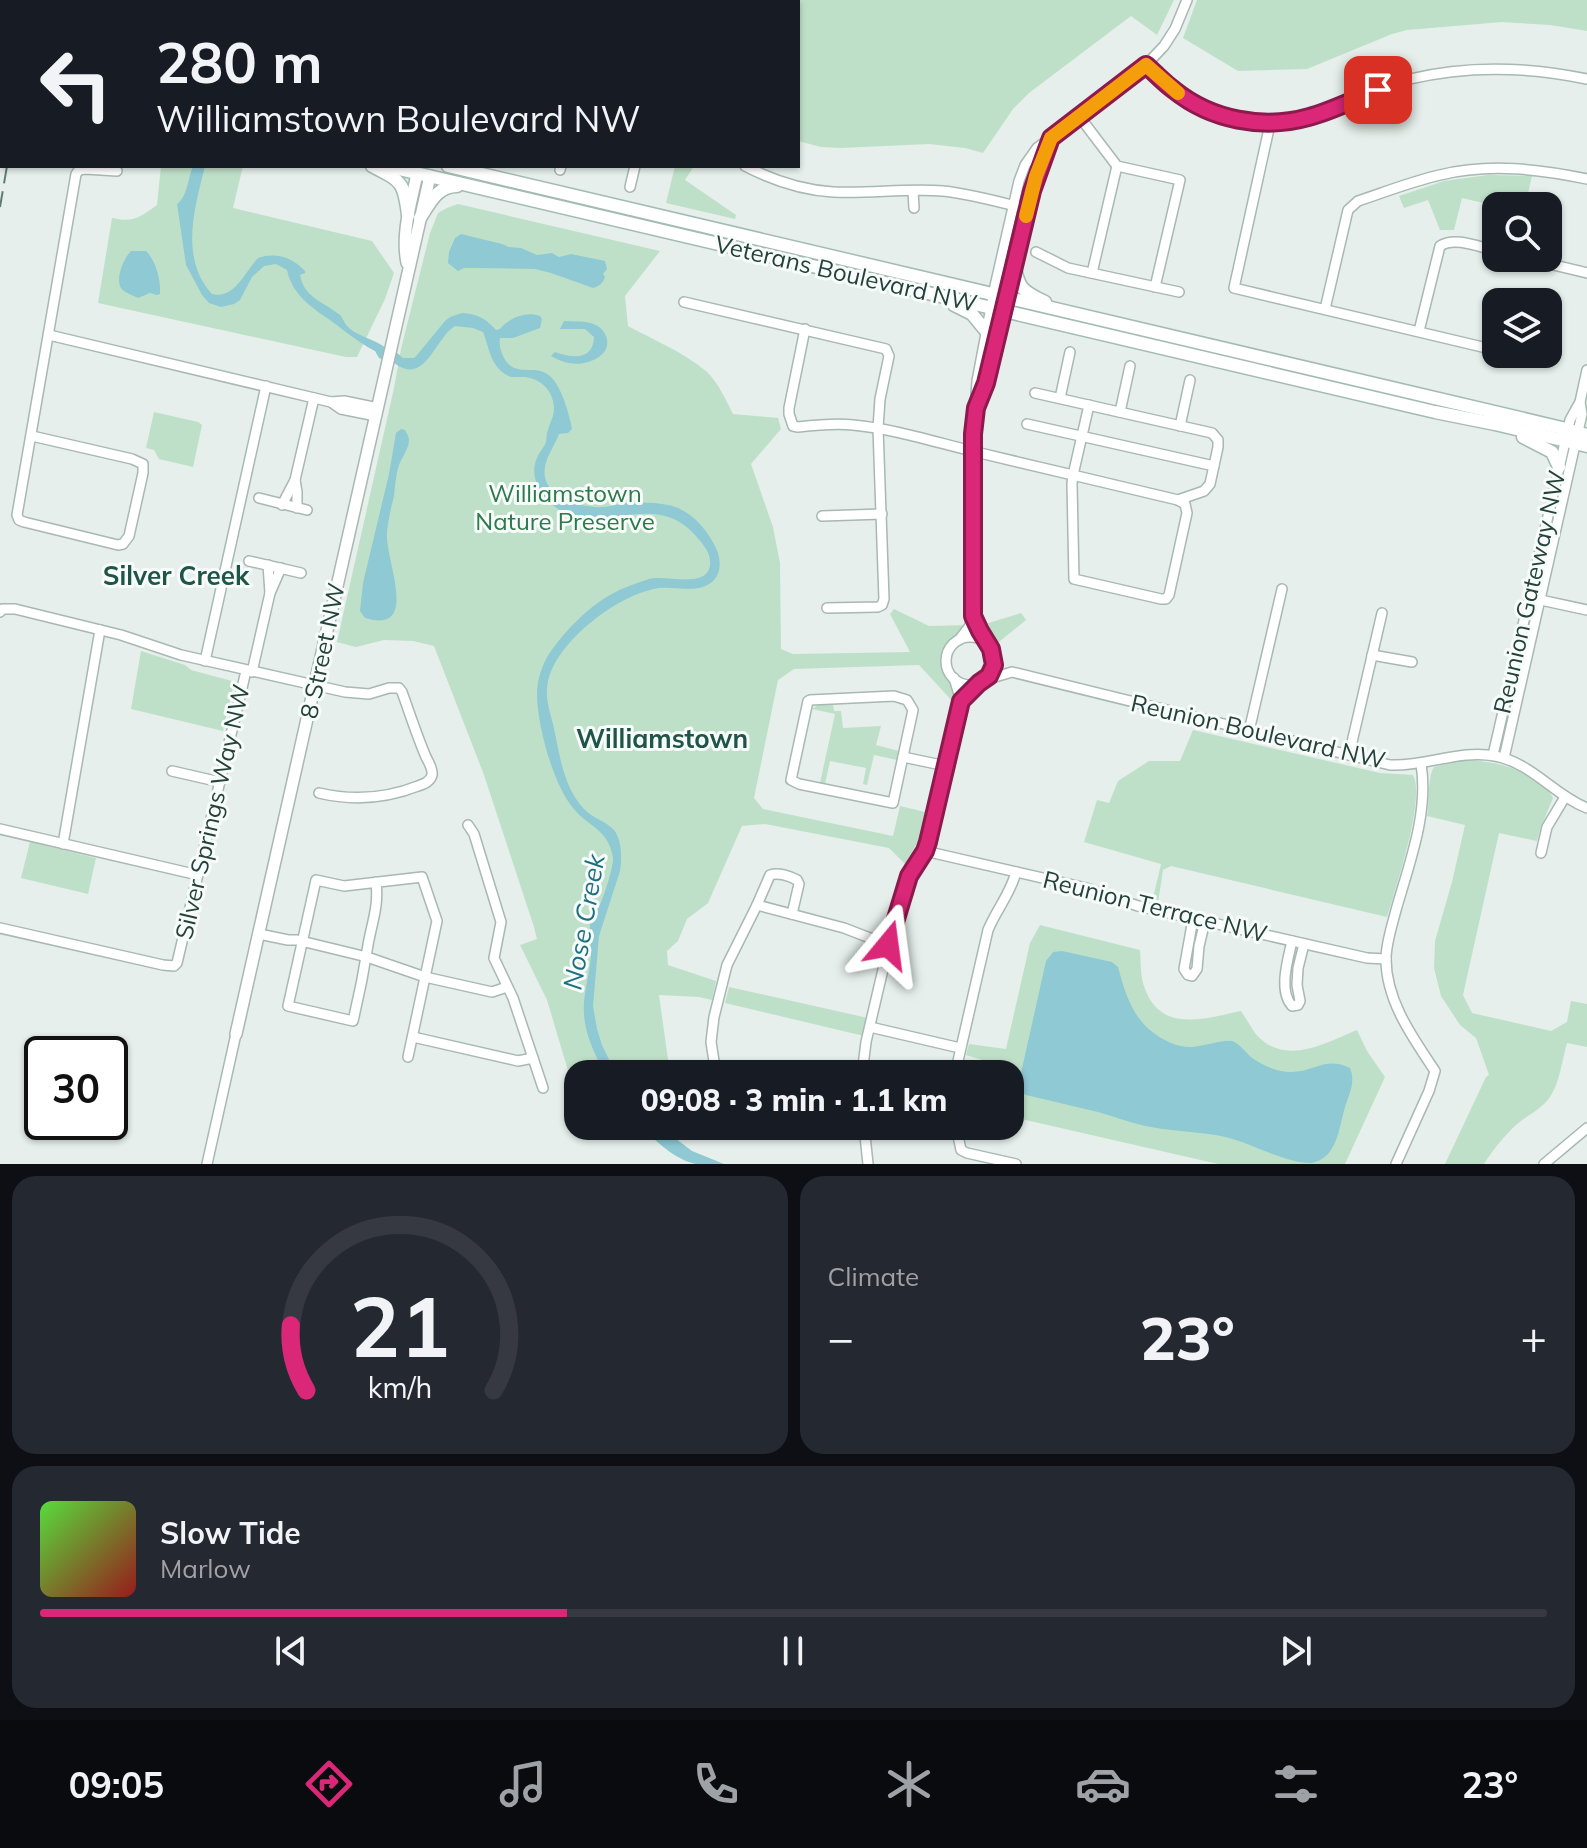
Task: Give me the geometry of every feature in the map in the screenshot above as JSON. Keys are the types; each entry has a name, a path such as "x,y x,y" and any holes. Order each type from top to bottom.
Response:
{"main road":[{"path":"376,168 401,184 414,217 439,191 450,186 469,186"},
{"name":"Veterans Boulevard NW","path":"456,168 1000,296 1577,438"},
{"path":"472,168 480,174"},
{"name":"Veterans Boulevard NW","path":"424,170 469,186 1420,409 1577,438"},
{"path":"1014,263 1020,286 1066,312"},
{"path":"933,295 972,314 986,331"},
{"path":"1495,424 1552,452 1559,467"}],"street":[{"path":"976,408 986,383 1013,206 1025,165 1037,148 1146,65 1175,29 1187,0"},
{"path":"1146,65 1174,90 1205,109 1224,116 1270,124 1307,118 1408,79 1437,73 1513,69 1587,79"},
{"path":"1079,116 1117,166 1180,180 1155,287"},
{"path":"1270,124 1234,288 1482,347"},
{"path":"1000,296 1014,263 1036,176 1051,138"},
{"path":"1092,273 1117,166"},
{"path":"630,187 635,168"},
{"path":"749,168 807,189 963,194 1027,209"},
{"path":"32,436 143,464 129,536 123,544 19,520 17,515 76,174 85,169 117,171"},
{"path":"1325,309 1348,210 1358,201 1441,174 1469,170 1521,169 1587,179"},
{"name":"8 Street NW","path":"236,1034 388,363 407,268 404,242 414,217 424,170"},
{"path":"913,191 914,208"},
{"path":"1419,331 1440,246 1455,241 1482,248"},
{"path":"1036,252 1057,263 1092,273 1179,292"},
{"path":"1562,267 1587,273"},
{"path":"684,302 886,349 889,356 880,399 878,428 882,605 873,608 827,608"},
{"path":"864,1060 888,945 909,876 925,851 961,701 954,678 948,670 947,656 969,627 973,616 972,452 977,381 986,331 997,310"},
{"path":"805,329 789,408 793,426 843,424 878,428 972,452 1073,475 1178,500 1185,504 1187,513 1166,599 1074,579 1073,475 1089,405"},
{"path":"49,335 331,402 341,409 377,412"},
{"path":"1060,398 1070,352"},
{"path":"1120,412 1130,366"},
{"path":"1577,438 1587,370"},
{"path":"1180,426 1190,380"},
{"path":"205,661 266,386"},
{"path":"1035,393 1212,433 1218,440 1218,447 1210,484 1204,491 1178,500"},
{"path":"282,505 295,480 314,398"},
{"path":"1027,424 1214,466"},
{"name":"Reunion Gateway NW","path":"1493,755 1559,467 1577,438"},
{"name":"Reunion Gateway NW","path":"1504,758 1577,438"},
{"path":"259,498 302,509 295,480"},
{"path":"822,516 882,514"},
{"path":"249,561 301,573"},
{"name":"Silver Springs Way NW","path":"268,565 270,593"},
{"name":"Silver Springs Way NW","path":"0,928 174,966 180,956 249,671 270,593 281,568"},
{"path":"1249,731 1282,589"},
{"path":"1529,597 1587,610"},
{"name":"Silver Springs Way NW","path":"0,612 2,609 15,609 136,639 169,652 315,686 359,694 399,688 432,771 431,779 405,792 382,797 360,799 319,793"},
{"path":"1349,755 1382,613"},
{"path":"961,701 992,672 994,665 989,647 973,616"},
{"path":"63,844 100,630"},
{"path":"954,678 967,685 1012,672 989,647 974,637 959,640"},
{"path":"1372,655 1412,662"},
{"name":"Reunion Boulevard NW","path":"1012,672 1390,765 1407,766 1473,754 1493,755 1538,776 1565,797 1587,808"},
{"path":"894,696 907,700 913,710 903,757 893,803 791,780 810,700 894,696"},
{"path":"903,757 946,766"},
{"path":"1396,1164 1435,1071 1397,1006 1386,959 1418,825 1422,796 1421,764"},
{"path":"172,771 220,782"},
{"path":"1541,853 1547,827 1565,797"},
{"path":"468,825 474,834 501,922 494,958 513,998 543,1088"},
{"path":"0,829 198,875"},
{"name":"Reunion Terrace NW","path":"925,851 1086,888 1138,906 1193,919 1367,958 1386,959"},
{"path":"958,1060 988,930 1016,872"},
{"path":"714,1060 711,1042 714,1017 727,965 770,875 774,873 797,880 799,884 792,914"},
{"path":"376,882 378,900 353,1021 288,1006 299,941 316,880 344,886 376,882 422,877 437,921 408,1057"},
{"path":"757,905 844,928 888,945"},
{"path":"1193,919 1184,969 1192,976 1197,969 1205,921"},
{"path":"260,931 367,957 425,977 492,992 507,987"},
{"path":"1292,941 1286,996 1292,1006 1300,1001 1298,977 1304,944"},
{"path":"870,1027 960,1048"},
{"path":"207,1164 236,1034"},
{"path":"413,1037 518,1061 533,1058"},
{"path":"1544,1164 1587,1128"},
{"path":"865,1140 868,1164"},
{"path":"959,1140 961,1150 967,1153 1016,1164"}],"green space":[{"path":"800,0 1174,0 1157,35 1131,16 1029,93 1013,109 983,153 929,144 821,147 800,142"},
{"path":"1197,0 1587,0 1587,31 1502,22 1407,30 1307,69 1238,71 1183,38"},
{"path":"161,168 243,168 233,208 372,241 394,273 357,357 98,303 112,218 136,218 157,205"},
{"path":"675,168 693,168 685,180 736,215 735,219 666,203"},
{"path":"1488,175 1532,176 1528,192 1482,192 1482,203 1462,198 1454,230 1440,230 1428,200 1404,208 1399,196 1444,181"},
{"name":"Williamstown Nature Preserve","path":"458,204 660,251 625,296 628,326 678,352 706,371 733,414 778,418 781,429 751,464 773,527 780,563 781,649 793,654 910,652 890,614 894,609 929,626 968,625 950,644 943,658 954,703 919,665 794,669 778,680 754,798 763,809 893,836 900,806 925,812 919,840 905,864 889,848 765,824 742,826 708,903 687,919 678,941 667,951 668,965 716,981 712,1000 659,995 668,1060 565,1060 547,1000 520,945 537,939 534,927 484,775 434,646 413,641 384,640 356,647 337,642 401,349 430,233 438,213"},
{"path":"154,412 202,425 193,467 159,459 154,450 146,448"},
{"path":"1021,613 1026,620 994,646 982,625"},
{"path":"141,651 232,681 223,731 131,709"},
{"path":"818,705 833,705 834,711 841,711 843,728 881,726 876,745 899,751 897,760 874,755 867,785 863,784 866,768 830,761 825,784 820,783 835,714 812,709"},
{"path":"1193,730 1380,773 1413,775 1416,803 1413,822 1387,917 1171,866 1163,870 1158,903 1152,902 1161,864 1084,842 1097,800 1109,803 1118,781 1149,761 1180,761"},
{"path":"1467,760 1516,769 1538,781 1553,798 1537,841 1499,833 1463,995 1472,1013 1551,1031 1567,1022 1571,1001 1587,1004 1587,1047 1567,1043 1550,1097 1511,1130 1484,1164 1445,1164 1489,1075 1476,1038 1460,1025 1441,996 1434,968 1435,941 1465,825 1427,816 1430,777 1434,767"},
{"path":"30,842 96,858 88,894 21,878"},
{"path":"1040,925 1140,950 1145,989 1162,1012 1186,1020 1241,1011 1255,1033 1278,1049 1304,1050 1357,1030 1385,1077 1345,1164 1218,1164 1024,1120 1024,1060 982,1060 966,1055 969,1044 1006,1049 1030,943"},
{"path":"729,987 868,1018 864,1036 725,1003"}],"water":[{"path":"192,168 205,168 192,232 196,265 212,294 220,295 233,289 258,258 277,256 289,259 305,271 300,275 310,294 340,315 351,329 386,348 384,360 307,303 297,292 287,270 276,264 264,266 252,277 240,300 234,304 221,307 209,303 186,265 177,204 185,193"},
{"path":"461,234 521,248 537,255 552,253 559,257 571,254 605,261 605,277 601,284 593,288 535,269 464,268 458,271 448,263 455,238"},
{"path":"131,251 146,251 150,255 157,271 160,294 150,293 138,298 121,288 121,268"},
{"path":"462,313 473,314 496,330 524,315 540,316 542,319 540,328 513,338 500,338 500,344 503,356 513,368 538,370 551,377 564,402 572,429 559,434 546,463 545,476 553,491 568,501 586,506 641,502 676,507 703,527 719,557 718,574 706,586 646,591 604,612 569,644 555,663 548,684 548,706 571,790 587,812 614,830 620,844 620,871 599,936 593,1006 597,1029 609,1060 598,1060 589,1039 584,1012 591,955 591,917 602,900 613,858 603,834 573,808 559,784 540,722 538,683 549,654 569,629 601,600 649,579 696,579 704,576 709,570 710,557 695,535 679,522 663,515 575,516 558,509 547,499 535,480 534,472 554,413 551,396 538,381 509,376 500,370 483,332 455,326 421,365 413,369 393,362 396,352 403,358 414,358 450,317"},
{"path":"564,321 588,322 600,328 607,341 603,353 591,361 576,364 551,356 555,352 580,356 593,345 594,337 585,329 560,329"},
{"path":"405,430 409,441 398,469 387,533 396,606 392,616 382,620 365,618 360,611 363,583 396,433"},
{"path":"1062,951 1112,962 1118,967 1137,1016 1151,1031 1171,1043 1190,1047 1232,1041 1260,1063 1286,1072 1327,1064 1350,1068 1352,1086 1331,1151 1312,1163 1295,1161 1231,1138 1144,1126 1026,1095 1024,1060 1046,961 1053,952"},
{"path":"656,1140 677,1140 692,1151 724,1164 688,1162"}],"railway":[{"path":"0,207 7,168"}],"slow traffic":[{"path":"1026,216 1036,176 1051,138 1146,65 1178,93"}],"district":[{"name":"Silver Creek","path":"176,576"},
{"name":"Williamstown","path":"662,739"}],"route":[{"path":"888,945 909,876 928,842 961,701 989,676 994,665 994,656 973,616 973,434 976,408 986,383 1032,191 1051,138 1146,65 1174,90 1205,109 1224,116 1270,124 1307,118 1378,90"}],"water label":[{"name":"Nose Creek","path":"584,922"}]}
